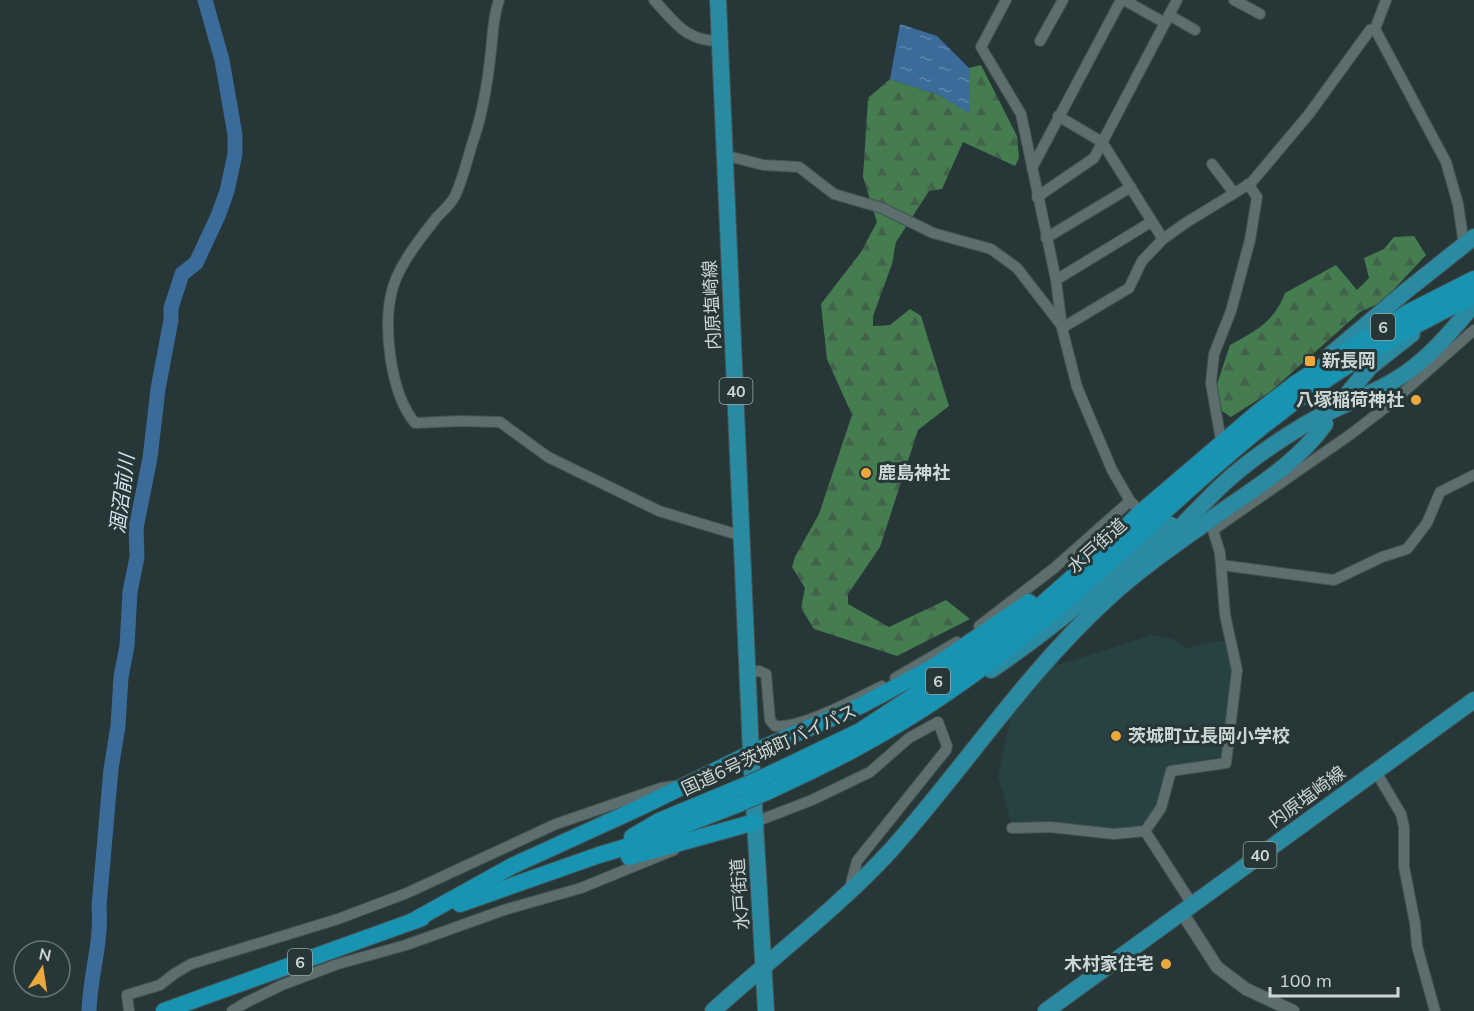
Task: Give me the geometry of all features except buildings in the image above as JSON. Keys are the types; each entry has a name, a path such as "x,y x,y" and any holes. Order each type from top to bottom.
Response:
{"highway":[{"name":"6","path":"1301,388 1407,313 1474,279"},
{"name":"6","path":"1301,388 1383,342 1474,296"},
{"name":"水戸街道","path":"1092,560 1135,507 1301,388"},
{"name":"水戸街道","path":"909,719 991,661 1094,576 1263,426 1301,388"},
{"name":"国道6号茨城町バイパス","path":"766,784 905,703 1004,635 1092,560"},
{"path":"411,922 512,866 692,783 751,753 862,705 933,667 1092,560"},
{"name":"国道6号茨城町バイパス","path":"164,1011 599,855 659,821 741,795 859,747 909,719"},
{"path":"411,922 755,822"}],"main road":[{"name":"内原塩崎線","path":"718,0 751,753"},
{"path":"1301,388 1406,291 1469,241"},
{"path":"909,719 978,678 1043,634 1086,600 1199,500 1268,449 1342,404 1395,380 1410,370 1447,336 1474,304"},
{"path":"1349,392 1383,355 1452,306"},
{"path":"1127,582 1210,526 1266,483 1297,457 1325,424"},
{"path":"713,1011 848,895 912,826 1013,698 1047,660 1221,485"},
{"name":"内原塩崎線","path":"1050,1010 1186,908 1474,700"},
{"name":"水戸街道","path":"751,753 764,965"},
{"name":"40","path":"764,965 766,1011"}],"street":[{"path":"499,0 492,22 490,59 475,135 454,198 418,241 393,287 390,302 390,337 400,399 415,423 500,422 548,457 659,512 742,536"},
{"path":"654,0 686,33 704,41 720,41"},
{"path":"747,672 759,671 766,674 770,720 775,726 789,726 851,701 920,664 990,619 1135,507 1112,470 1077,387 1062,328 1056,280 1021,114 981,46 1006,0"},
{"path":"1040,41 1063,0"},
{"path":"1032,168 1122,0 1195,30"},
{"path":"1037,197 1094,158 1177,0"},
{"path":"1234,0 1260,14"},
{"path":"1386,0 1375,29 1446,162 1469,241"},
{"path":"1062,328 1129,288 1142,261 1163,239 1248,184 1310,114 1370,30 1375,29"},
{"path":"1058,116 1102,142 1163,239"},
{"path":"724,155 763,165 799,167 834,194 882,208 933,233 992,249 1017,268 1062,328"},
{"path":"1212,164 1234,192"},
{"path":"1223,442 1211,382 1215,354 1231,310 1250,240 1257,197 1248,184"},
{"path":"1046,238 1131,187"},
{"path":"1056,280 1151,222"},
{"path":"1012,828 1050,827 1114,834 1145,831 1161,808 1172,771 1226,763 1237,670 1225,615 1218,543 1210,526 1351,434 1390,404 1474,330"},
{"path":"1221,565 1334,580 1382,557 1407,549 1427,523 1440,492 1474,476"},
{"path":"755,822 812,800 870,772 909,738 938,722 947,746 946,750 857,861 848,895"},
{"path":"1376,772 1401,814 1404,827 1404,867 1417,946 1435,1011"},
{"path":"129,1011 127,995 160,985 191,964 338,920 407,893 556,824 661,788 692,783"},
{"path":"1145,831 1186,908 1205,950 1224,973 1246,989 1293,1011"},
{"path":"232,1011 282,985 338,964 406,945 504,910 591,884 667,854 683,842"}],"shaded area":[{"name":"茨城町立長岡小学校","path":"1152,635 1173,639 1185,648 1226,640 1234,673 1222,756 1167,767 1158,803 1147,821 1135,829 1012,825 998,777 1011,715 1054,666"}],"green space":[{"path":"981,65 1017,136 1019,158 1015,166 963,142 942,189 929,191 896,242 892,264 873,316 873,326 890,325 910,309 921,316 949,406 918,430 880,547 848,594 848,604 889,627 946,600 970,619 897,656 814,629 801,608 805,588 792,567 795,557 819,514 852,415 827,359 821,304 861,252 877,222 863,177 868,98 890,79 939,95 969,112 969,68"},
{"path":"1414,236 1426,255 1382,302 1360,312 1270,392 1231,417 1222,411 1217,384 1230,345 1270,319 1285,293 1336,265 1357,290 1369,278 1364,258 1384,249 1394,237"}],"water":[{"path":"900,24 937,36 969,68 969,113 939,95 890,79"}],"waterway":[{"name":"涸沼前川","path":"89,1011 99,933 99,906 111,769 118,726 121,677 127,646 130,592 137,557 136,528 150,458 171,308 182,274 196,263 218,216 227,191 235,154 235,135 222,60 205,0"}],"place":[{"name":"新長岡","path":"1310,361"},
{"name":"八塚稲荷神社","path":"1416,400"},
{"name":"鹿島神社","path":"866,473"},
{"name":"茨城町立長岡小学校","path":"1116,736"},
{"name":"木村家住宅","path":"1166,964"}]}
